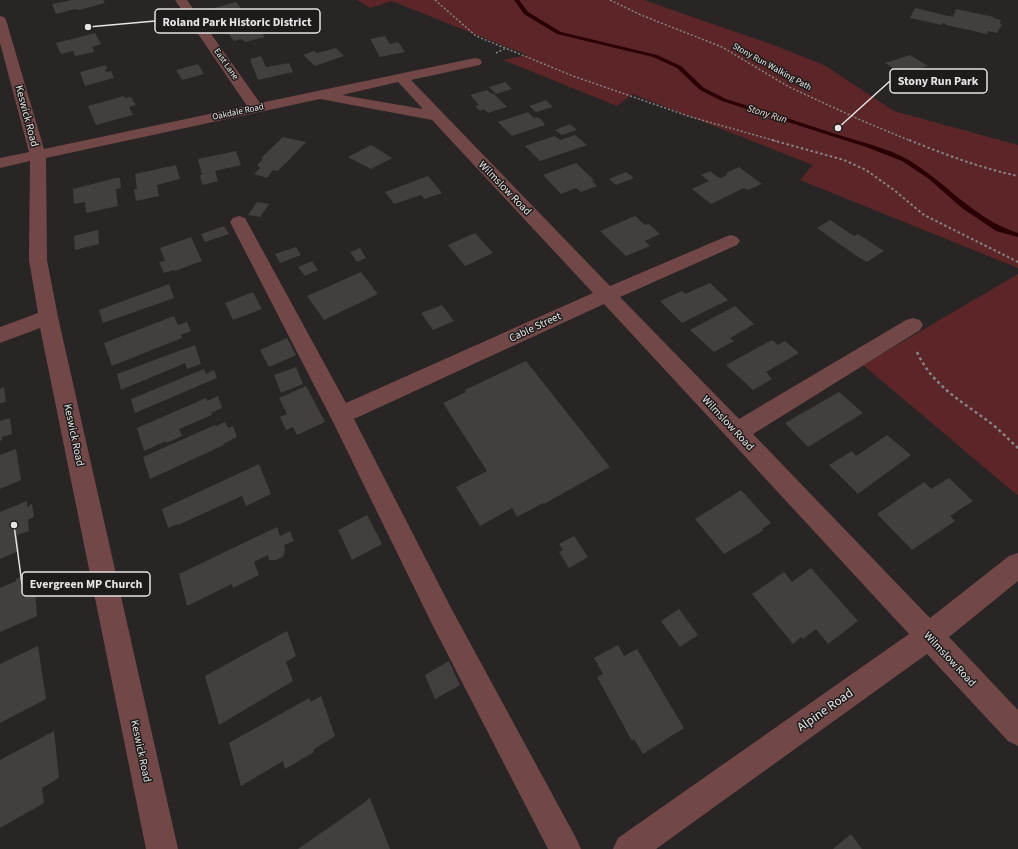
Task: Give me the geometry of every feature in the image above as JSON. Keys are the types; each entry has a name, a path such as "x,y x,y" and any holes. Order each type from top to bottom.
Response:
{"street":[{"name":"East Lane","path":"181,0 256,108"},
{"name":"Keswick Road","path":"0,20 7,67 38,155 38,260 48,317 162,849"},
{"name":"Oakdale Road","path":"0,163 475,62"},
{"name":"Wilmslow Road","path":"401,78 607,294 1018,731"},
{"path":"321,95 437,116"},
{"path":"239,222 341,415 441,615 565,849"},
{"name":"Cable Street","path":"341,415 607,294 731,241"},
{"path":"0,335 48,317"},
{"path":"737,432 913,325"},
{"name":"Alpine Road","path":"629,849 929,636 1018,565"}],"path":[{"path":"435,0 476,36 574,76 691,117 844,160 866,170 924,215 1018,262"},
{"name":"Stony Run Walking Path","path":"610,0 641,15 722,47 789,87 865,122 941,153 998,172 1018,176"},
{"path":"913,325 917,352 921,364 927,373 952,396 990,422 1018,448"}],"shaded area":[{"path":"357,0 644,0 776,46 826,66 894,111 1018,145 1018,268 800,180 813,165 633,94 617,106 503,60 527,55 392,1 370,8"},
{"path":"1018,274 1018,494 1017,495 863,365"}],"building":[{"path":"72,0 103,0 105,3 56,14 52,4"},
{"path":"236,2 243,11 217,17 211,9"},
{"path":"915,8 953,17 956,9 994,17 993,18 1001,20 1000,24 1002,25 997,33 988,31 987,34 946,25 943,22 942,25 910,18"},
{"path":"253,24 265,37 245,42 242,39 234,41 227,32"},
{"path":"95,33 101,44 92,47 94,52 75,56 73,51 61,54 56,43"},
{"path":"385,36 390,44 398,42 405,52 380,57 370,39"},
{"path":"336,48 344,56 315,66 303,55 314,51 317,53"},
{"path":"910,55 928,66 902,74 885,63"},
{"path":"261,56 266,67 289,63 293,72 258,80 250,59"},
{"path":"198,64 204,74 182,80 176,70"},
{"path":"106,65 106,72 111,71 114,78 85,86 80,72"},
{"path":"505,82 512,89 496,94 489,87"},
{"path":"487,90 494,94 507,107 488,113 484,109 480,111 475,106 479,105 470,95"},
{"path":"124,96 125,98 131,97 136,105 129,107 133,115 96,125 88,106"},
{"path":"546,100 553,107 536,112 529,106"},
{"path":"528,112 534,118 537,117 541,119 545,125 512,136 498,122"},
{"path":"570,124 577,130 562,135 555,130"},
{"path":"575,135 587,145 540,161 525,146 555,136 560,140"},
{"path":"283,137 306,142 277,171 273,170 267,178 254,174 260,168 257,165 263,159 261,158"},
{"path":"371,145 392,158 371,169 348,157"},
{"path":"236,151 241,165 215,171 218,181 202,185 200,175 202,175 198,159"},
{"path":"576,163 594,180 592,181 597,186 581,192 576,188 561,194 543,175"},
{"path":"176,165 180,179 157,185 159,196 136,201 134,189 137,189 135,174"},
{"path":"739,167 762,184 748,190 744,188 711,204 692,189 709,181 701,175 710,171 721,178 728,174 726,173"},
{"path":"626,172 634,178 616,185 609,179"},
{"path":"428,176 442,193 424,199 421,195 394,204 385,192"},
{"path":"120,178 121,188 116,189 118,206 86,213 85,202 74,204 73,189"},
{"path":"257,202 269,204 260,217 248,215"},
{"path":"635,216 645,225 649,224 660,234 645,241 650,246 626,256 600,231"},
{"path":"830,220 854,236 858,234 884,251 867,262 858,257 817,228"},
{"path":"224,226 229,234 205,242 201,234"},
{"path":"98,230 99,244 75,250 74,236"},
{"path":"475,233 493,253 465,266 448,245"},
{"path":"191,237 202,261 175,271 164,273 159,262 165,261 160,248"},
{"path":"296,247 301,255 280,263 275,254"},
{"path":"360,248 366,258 357,262 350,252"},
{"path":"312,261 318,270 305,276 298,267"},
{"path":"361,272 378,294 324,320 307,296"},
{"path":"710,283 728,300 682,323 660,301 682,291 685,294"},
{"path":"169,284 174,298 103,323 99,310"},
{"path":"253,292 262,309 233,320 225,303"},
{"path":"442,305 454,321 433,330 421,313"},
{"path":"735,306 754,324 730,338 734,341 714,352 690,330"},
{"path":"174,316 178,325 187,322 191,331 181,335 182,338 112,366 104,343"},
{"path":"287,338 296,355 269,367 260,350"},
{"path":"772,340 778,345 785,341 799,353 766,372 772,379 753,390 726,365"},
{"path":"195,345 201,364 187,369 185,363 121,390 117,374"},
{"path":"526,361 610,467 544,504 543,503 517,517 512,508 480,526 456,487 487,471 443,403 466,392 465,390"},
{"path":"296,367 303,384 281,393 274,375"},
{"path":"204,369 206,374 214,370 217,378 135,413 131,399"},
{"path":"306,386 325,422 297,435 293,427 286,430 280,417 287,414 279,398"},
{"path":"4,387 6,402 0,403 0,389"},
{"path":"839,392 863,413 808,447 785,423"},
{"path":"218,396 222,408 211,413 212,415 179,429 182,436 166,443 166,441 144,451 137,428 206,398 207,401"},
{"path":"10,418 12,434 2,437 2,440 0,441 0,421"},
{"path":"225,422 228,428 233,426 237,437 223,444 224,445 150,479 143,457"},
{"path":"887,435 911,455 858,494 829,465 852,451 856,456"},
{"path":"16,449 21,480 0,489 0,455"},
{"path":"259,464 271,494 246,506 242,496 178,525 177,524 168,528 162,509"},
{"path":"949,478 973,501 950,516 955,521 912,550 877,514 924,482 931,489"},
{"path":"741,490 771,523 762,529 764,530 724,554 695,519"},
{"path":"27,501 27,507 32,504 34,517 28,520 29,531 17,535 19,551 0,559 0,512"},
{"path":"367,515 382,544 352,560 338,530"},
{"path":"277,527 280,536 290,531 294,541 284,545 285,550 283,557 276,560 269,560 268,555 254,562 259,575 233,588 232,584 187,606 179,574"},
{"path":"574,536 588,557 569,568 559,552 563,550 559,544"},
{"path":"811,568 858,621 828,644 816,629 803,639 801,637 793,644 752,594 784,572 792,582"},
{"path":"34,571 37,616 0,632 0,588"},
{"path":"679,609 698,635 680,647 661,621"},
{"path":"287,631 296,656 286,662 293,681 219,725 205,676"},
{"path":"618,645 624,656 637,649 684,728 643,754 634,739 632,741 597,677 603,674 594,658"},
{"path":"38,646 46,699 0,723 0,664"},
{"path":"449,661 460,685 435,699 425,675"},
{"path":"321,696 335,736 313,750 314,752 285,769 283,761 241,786 229,743 309,698 311,702"},
{"path":"54,731 59,778 42,788 44,803 0,828 0,760"},
{"path":"370,798 390,849 298,849 357,808"},
{"path":"851,834 862,849 833,849"}],"waterway":[{"name":"Stony Run","path":"516,0 526,13 559,33 655,56 679,67 702,89 724,100 868,146 904,160 931,178 964,206 999,229 1018,235"}],"place":[{"name":"Roland Park Historic District","path":"88,27"},
{"name":"Stony Run Park","path":"838,128"},
{"name":"Evergreen MP Church","path":"14,525"}]}
